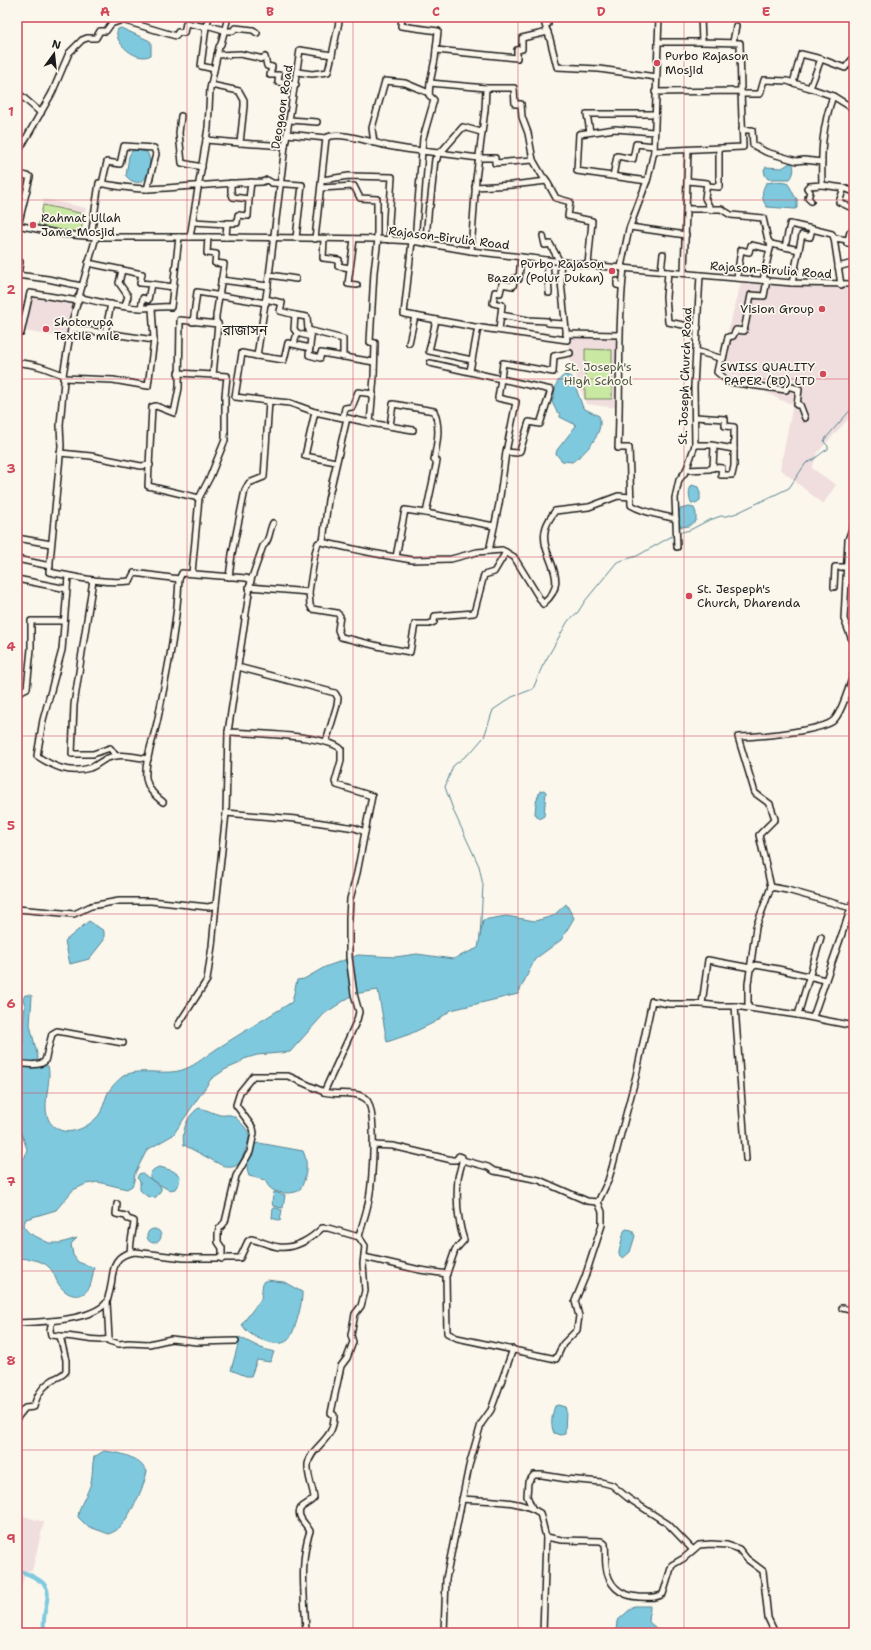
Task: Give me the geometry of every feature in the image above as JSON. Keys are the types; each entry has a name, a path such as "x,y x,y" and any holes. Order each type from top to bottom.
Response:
{"street":[{"path":"209,17 206,26 201,66 214,69"},
{"path":"190,237 206,140 211,85 217,55 228,17"},
{"path":"297,72 312,74 328,72 340,17"},
{"path":"402,17 401,26 438,31 429,93"},
{"path":"546,17 548,24 545,25 557,67 569,66 656,76"},
{"path":"659,17 654,148 647,181 630,227 623,268 619,335 620,414 618,448 629,448 631,505 638,509 676,519"},
{"path":"701,17 702,42"},
{"path":"17,154 56,85 69,53 82,40 87,38 96,38 100,31 106,31 111,24 122,20 176,36 178,32 184,33 186,23 233,31 235,28 253,30 257,33"},
{"path":"733,42 736,26"},
{"path":"436,50 517,58 517,50 522,49 522,38 548,32"},
{"path":"613,176 617,156 633,160 636,144 654,148 688,150 743,147 740,42 658,42"},
{"name":"Deogaon Road","path":"257,356 270,275 287,134 296,85 300,50 332,55"},
{"path":"217,55 240,54 260,59 265,57 266,66 272,67 270,75 279,75 278,82 296,85"},
{"path":"793,83 801,54 846,68 854,56"},
{"path":"810,88 820,59"},
{"path":"656,92 741,92 760,94 764,80 793,83 810,88 833,96 854,109"},
{"path":"374,143 372,128 385,81 405,83 429,93 434,100 422,138 414,241 404,314 566,340 560,262 550,244 545,245 543,236"},
{"path":"430,83 486,88 514,88 515,104 521,104 522,118 528,133 533,160 556,198 570,202 568,216 592,221 588,265"},
{"path":"211,85 239,91 244,100 240,143"},
{"path":"471,251 475,187 485,110 486,88"},
{"path":"17,92 41,113"},
{"path":"822,185 823,134 827,113 833,96"},
{"path":"590,132 587,114 655,114"},
{"path":"181,116 179,132 182,162 202,167"},
{"path":"290,120 317,122"},
{"path":"423,242 422,238 426,238 434,159 437,159 438,153 442,151 461,128 481,132"},
{"path":"647,181 577,171 579,134 615,129 654,132"},
{"path":"742,130 752,130 753,145 766,152 797,161 804,160 822,162"},
{"path":"287,134 326,138 329,136 344,136 374,143 422,151 479,158 495,158 495,164 533,160"},
{"path":"315,239 326,138"},
{"path":"206,140 286,146"},
{"path":"102,184 107,162 120,164 124,146 154,148 156,154 147,189"},
{"path":"688,181 707,183 707,186 719,187 719,149"},
{"path":"684,274 688,150"},
{"path":"17,173 30,177 18,226"},
{"path":"322,180 349,176 392,177 389,222 390,240"},
{"path":"178,579 134,573 130,581 122,582 93,580 49,572 60,453 63,376 71,328 88,263 93,237 99,183 127,188 147,189 171,186 199,186 262,182 267,180 272,183 281,182 302,185 296,238"},
{"path":"475,187 547,181"},
{"path":"193,222 237,224 238,215 248,216 251,182"},
{"path":"231,183 231,192 233,197 249,199"},
{"path":"811,201 808,198 810,192 807,188 809,186 822,185 844,188 854,192"},
{"path":"321,188 354,186 360,198 377,199 377,239 370,342 376,343 370,423"},
{"path":"707,186 705,198 711,210"},
{"path":"844,188 839,202 854,209"},
{"path":"687,209 720,209 731,215 764,218 768,240 771,247 765,280 764,296 751,295 744,332 736,330 733,336 728,337 723,359 696,351"},
{"path":"226,237 227,224"},
{"path":"785,247 790,224 832,234 834,238 840,284"},
{"name":"Rajason-Birulia Road","path":"18,226 62,234 93,237 226,237 377,239 414,241 471,251 588,265 792,283 854,284"},
{"path":"630,227 686,235"},
{"path":"792,283 802,235 810,238 812,229"},
{"path":"854,233 850,232 847,243 854,244"},
{"path":"17,332 21,333 30,292 141,308 161,306 171,307 178,237"},
{"path":"208,237 207,253 216,254 215,263 224,264 216,316 216,321 218,324 213,375"},
{"path":"834,238 848,240"},
{"path":"324,239 323,258 339,260 338,266 350,268"},
{"path":"354,239 348,284 357,285"},
{"path":"737,277 741,250 749,252 751,245 785,247 799,250"},
{"path":"661,272 663,254"},
{"path":"499,330 502,305 493,303 495,292 500,293 502,284 513,286 515,278 519,279 521,257"},
{"path":"547,260 549,293"},
{"path":"17,262 20,262 17,275 48,279 81,286"},
{"path":"88,263 142,274 140,283 173,287"},
{"path":"838,267 849,264 854,265"},
{"path":"122,270 119,283 128,296 125,306"},
{"path":"668,272 666,297 668,322 698,328"},
{"path":"270,275 296,279"},
{"name":"St. Joseph Church Road","path":"677,547 675,498 679,480 686,470 695,445 696,351 700,275"},
{"path":"548,279 561,278"},
{"path":"221,280 268,286"},
{"path":"617,281 617,285 622,286"},
{"path":"141,308 143,298 148,300 151,284"},
{"path":"193,322 197,292 282,303 280,310 307,317 308,330 311,337 309,355 320,358 321,352 374,362"},
{"path":"105,333 111,304"},
{"path":"17,363 46,368 63,376 113,380 148,386 154,340 152,308"},
{"path":"295,315 294,329 297,333 311,337"},
{"path":"501,315 528,320 547,321 548,324 565,324"},
{"path":"409,343 415,316"},
{"path":"199,498 148,486 152,407 156,406 174,412 179,388 178,374 180,320 218,324"},
{"path":"436,320 429,351 472,360"},
{"path":"470,372 478,327"},
{"path":"71,328 154,340"},
{"path":"308,330 344,339 343,357"},
{"path":"294,344 297,333"},
{"path":"566,334 619,335"},
{"path":"235,397 242,353 284,360 288,343 310,348"},
{"path":"489,550 516,402 498,398 503,363 553,372 554,356 570,353"},
{"path":"720,358 717,372 729,382 786,390 787,386 798,389 797,405 800,405 805,418"},
{"path":"430,363 550,390 540,424 529,422 520,451 517,453 506,452"},
{"path":"178,374 227,376 225,396 225,440 210,477 199,498 192,573"},
{"path":"324,542 328,500 345,418 345,408 352,407 358,392 373,394"},
{"path":"225,396 290,403 315,412 413,430"},
{"path":"229,577 233,548 245,490 249,483 264,477 269,401"},
{"path":"390,426 393,404 434,412 438,422 438,439 434,460 437,461 426,513"},
{"path":"315,412 305,456 336,462"},
{"path":"686,470 722,468 721,475 732,475 734,466 734,427 725,426 725,419 695,417"},
{"path":"695,445 734,449"},
{"path":"713,468 714,446"},
{"path":"60,453 105,458 141,466 150,464"},
{"path":"506,552 494,572 484,575 474,613 435,616 434,622 428,624 414,624 410,652 341,637 338,630 340,616 337,613 312,609 310,605 309,592 315,553 318,543 324,542 412,560 451,559 489,550 506,552 514,557 543,604 549,599 555,587 556,577 545,544 545,536 547,525 556,511 589,507 618,496 631,497"},
{"path":"396,557 405,510 494,526"},
{"path":"178,1025 206,980 212,946 226,813 228,732 249,587 263,546 266,544 269,537 273,522"},
{"path":"854,523 848,540 844,619 854,645"},
{"path":"17,538 52,544"},
{"path":"17,560 50,566"},
{"path":"834,587 835,567 854,567"},
{"path":"163,802 150,791 146,777 148,759 158,720 175,626 178,579 182,573 192,573 246,578 251,580"},
{"path":"68,576 62,650 43,720 37,756 48,764 64,770 90,768 109,757 116,756 148,759"},
{"path":"17,579 67,589"},
{"path":"93,580 74,705 72,754 93,754 110,748 116,756"},
{"path":"846,581 854,582"},
{"path":"249,587 309,592"},
{"path":"17,694 27,688 31,649 31,621 64,621"},
{"path":"238,667 336,693 338,698 337,704 326,742"},
{"path":"748,1008 748,984 756,927 771,887 759,835 774,819 770,804 755,793 738,737 760,737 824,726 834,720 849,689 854,672"},
{"path":"228,732 271,734 335,744 340,749 340,761 335,782 337,786 372,796 357,873 350,899 350,957 354,990 359,1012 357,1020 324,1092"},
{"path":"226,813 296,819 355,828 365,832"},
{"path":"771,887 851,908"},
{"path":"813,1017 854,900"},
{"path":"17,909 74,914 91,906 119,901 151,901 208,906 216,905"},
{"path":"798,1015 821,937"},
{"path":"702,1004 708,960 751,968 756,965 825,980"},
{"path":"462,1160 458,1176 456,1209 459,1227 464,1240 455,1250 445,1285 448,1335 556,1359 563,1344 577,1330 579,1316 575,1301 585,1277 602,1225 602,1212 598,1202 608,1181 616,1156 636,1076 652,1001 669,1004 735,1006 813,1017 854,1026"},
{"path":"735,1006 746,1159"},
{"path":"17,1063 42,1064 45,1061 52,1034 57,1030 123,1043"},
{"path":"222,1259 222,1248 218,1242 218,1232 225,1222 236,1176 250,1152 254,1133 253,1128 236,1105 240,1092 253,1076 288,1076 324,1092 331,1094 348,1094 368,1102 372,1120 372,1183 368,1207 359,1237"},
{"path":"373,1145 393,1146 452,1160 456,1160 458,1156 462,1157 462,1160 488,1167 494,1171 539,1180 587,1201 598,1202"},
{"path":"117,1204 116,1214 126,1216 128,1219 134,1221 130,1253"},
{"path":"236,1341 227,1340 197,1342 171,1339 149,1344 128,1342 119,1344 109,1341 107,1302 115,1262 124,1254 130,1253 184,1258 241,1258 248,1241 251,1239 280,1247 288,1247 305,1242 322,1228 328,1228 359,1237 365,1246 363,1272 365,1286 364,1295 361,1306 355,1314 352,1329 352,1347 341,1366 331,1412 334,1415 332,1428 308,1462 308,1471 314,1498 310,1503 301,1508 299,1513 300,1517 310,1531 305,1544 306,1633"},
{"path":"364,1257 420,1270 447,1274"},
{"path":"17,1324 70,1318 89,1313 107,1302"},
{"path":"842,1308 854,1311"},
{"path":"52,1321 50,1330 51,1334 103,1341 109,1339"},
{"path":"17,1418 25,1408 34,1407 39,1391 63,1375 66,1371 66,1360 60,1336"},
{"path":"444,1633 446,1579 468,1466 481,1424 491,1410 513,1349"},
{"path":"532,1508 527,1496 528,1482 534,1475 601,1482 612,1485 628,1498 668,1524 693,1550"},
{"path":"462,1499 510,1503 532,1508 540,1513 546,1537 543,1633"},
{"path":"546,1537 562,1540 601,1541 605,1544 607,1572 612,1584 620,1593 632,1597 658,1597 663,1594 672,1565 684,1558 699,1545 727,1545 739,1548 747,1558 763,1571 768,1618 775,1633"}],"shaded area":[{"path":"44,199 86,208 80,237 37,230"},
{"path":"741,283 854,288 854,413 818,452 812,468 836,485 823,504 780,469 793,404 780,400 749,382 722,371 728,331"},
{"name":"Shotorupa Textile mile","path":"31,294 76,302 68,338 24,331"},
{"path":"568,333 618,336 618,408 586,404 570,359"},
{"path":"17,1514 44,1522 32,1571 28,1571 24,1577 17,1604"}],"green space":[{"path":"43,205 84,214 80,237 38,228"},
{"name":"St. Joseph's High School","path":"585,349 612,350 612,399 585,399"}],"water":[{"path":"121,28 151,42 151,55 145,57 139,56 126,50 118,39 118,29"},
{"path":"136,150 147,152 150,164 147,176 138,182 133,181 126,176 129,156 132,151"},
{"path":"792,163 794,169 790,179 768,179 765,175 764,169 766,167 782,168"},
{"path":"766,183 787,183 797,199 797,208 767,207 762,195 763,189"},
{"path":"565,375 572,377 583,408 599,416 600,423 597,436 593,442 583,454 572,462 562,461 556,454 557,450 576,425 560,417 560,414 557,412 552,402 556,384"},
{"path":"692,485 698,487 700,492 700,500 696,503 691,503 690,499 689,492"},
{"path":"689,507 694,508 696,513 696,521 689,526 681,527 678,520 679,511 680,509"},
{"path":"544,790 546,792 544,816 539,819 535,814 536,802 540,791"},
{"path":"566,904 574,918 561,940 535,959 518,994 451,1010 435,1022 410,1034 387,1042 378,990 354,994 324,1014 290,1052 257,1055 244,1059 211,1079 173,1135 147,1150 135,1173 132,1186 127,1189 98,1182 86,1184 73,1190 56,1210 26,1219 23,1226 29,1233 49,1243 61,1243 77,1238 71,1244 73,1255 78,1262 94,1268 90,1286 80,1295 71,1295 63,1290 58,1284 51,1269 42,1262 17,1258 17,1162 25,1157 27,1149 17,1122 17,1065 48,1066 49,1081 46,1099 47,1115 50,1122 56,1128 61,1131 73,1131 85,1127 99,1115 108,1092 122,1077 136,1072 177,1071 193,1065 292,1002 297,980 304,979 325,967 358,955 395,957 417,954 453,959 478,948 483,920 506,916 535,921 553,916"},
{"path":"89,921 104,931 104,940 89,959 70,964 65,941"},
{"path":"25,995 32,996 30,1025 38,1058 37,1061 24,1062 22,1059 25,1006 23,999"},
{"path":"199,1108 220,1115 233,1116 247,1129 249,1134 248,1141 245,1151 237,1165 225,1167 184,1145 183,1135 188,1119"},
{"path":"259,1143 303,1151 306,1161 306,1171 300,1190 291,1193 279,1192 270,1188 265,1180 249,1176 247,1168 249,1160 255,1144"},
{"path":"160,1167 173,1171 180,1176 179,1183 175,1189 169,1190 150,1179 150,1174 152,1171"},
{"path":"142,1173 161,1187 161,1190 156,1197 149,1197 140,1190 140,1181 137,1178 139,1174"},
{"path":"274,1192 285,1195 283,1208 273,1206 272,1201"},
{"path":"273,1208 282,1210 280,1221 272,1218"},
{"path":"151,1229 157,1229 161,1233 161,1239 157,1243 151,1243 147,1239 147,1233"},
{"path":"626,1229 632,1230 635,1236 630,1252 623,1258 619,1255 619,1252 624,1231"},
{"path":"267,1280 284,1282 302,1292 296,1324 291,1336 283,1343 270,1342 256,1337 249,1333 242,1324 261,1299 263,1282"},
{"path":"239,1337 261,1348 274,1352 270,1362 257,1360 251,1376 246,1376 231,1370 238,1345 237,1339"},
{"path":"558,1405 565,1407 566,1410 565,1434 560,1435 554,1433 552,1423 552,1416 555,1406"},
{"path":"104,1451 128,1456 138,1462 147,1471 140,1493 124,1522 119,1528 109,1534 87,1526 78,1517 80,1508 91,1482 94,1457"},
{"path":"634,1606 650,1606 649,1622 662,1633 616,1633 617,1621"}],"waterway":[{"path":"678,533 690,530 707,521 721,516 737,513 789,488 806,463 812,461 828,449 828,446 824,442 825,439 854,406"},
{"path":"480,937 483,885 479,866 454,812 445,787 453,766 472,751 484,737 493,710 512,697 533,689 542,667 568,621 578,612 585,601 617,562 637,556 674,535"},
{"path":"17,1570 42,1582 46,1588 48,1594 44,1621 44,1633"}],"place":[{"name":"Purbo Rajason Mosjid","path":"657,63"},
{"name":"Rahmat Ullah Jame Mosjid","path":"33,225"},
{"name":"Purbo Rajason Bazar (Polur Dukan)","path":"612,271"},
{"name":"Vision Group","path":"822,309"},
{"name":"Shotorupa Textile mile","path":"46,329"},
{"name":"SWISS QUALITY PAPER (BD) LTD","path":"823,374"},
{"name":"St. Jespeph's Church, Dharenda","path":"689,596"}],"district":[{"name":"রাজাসন","path":"245,330"}]}
